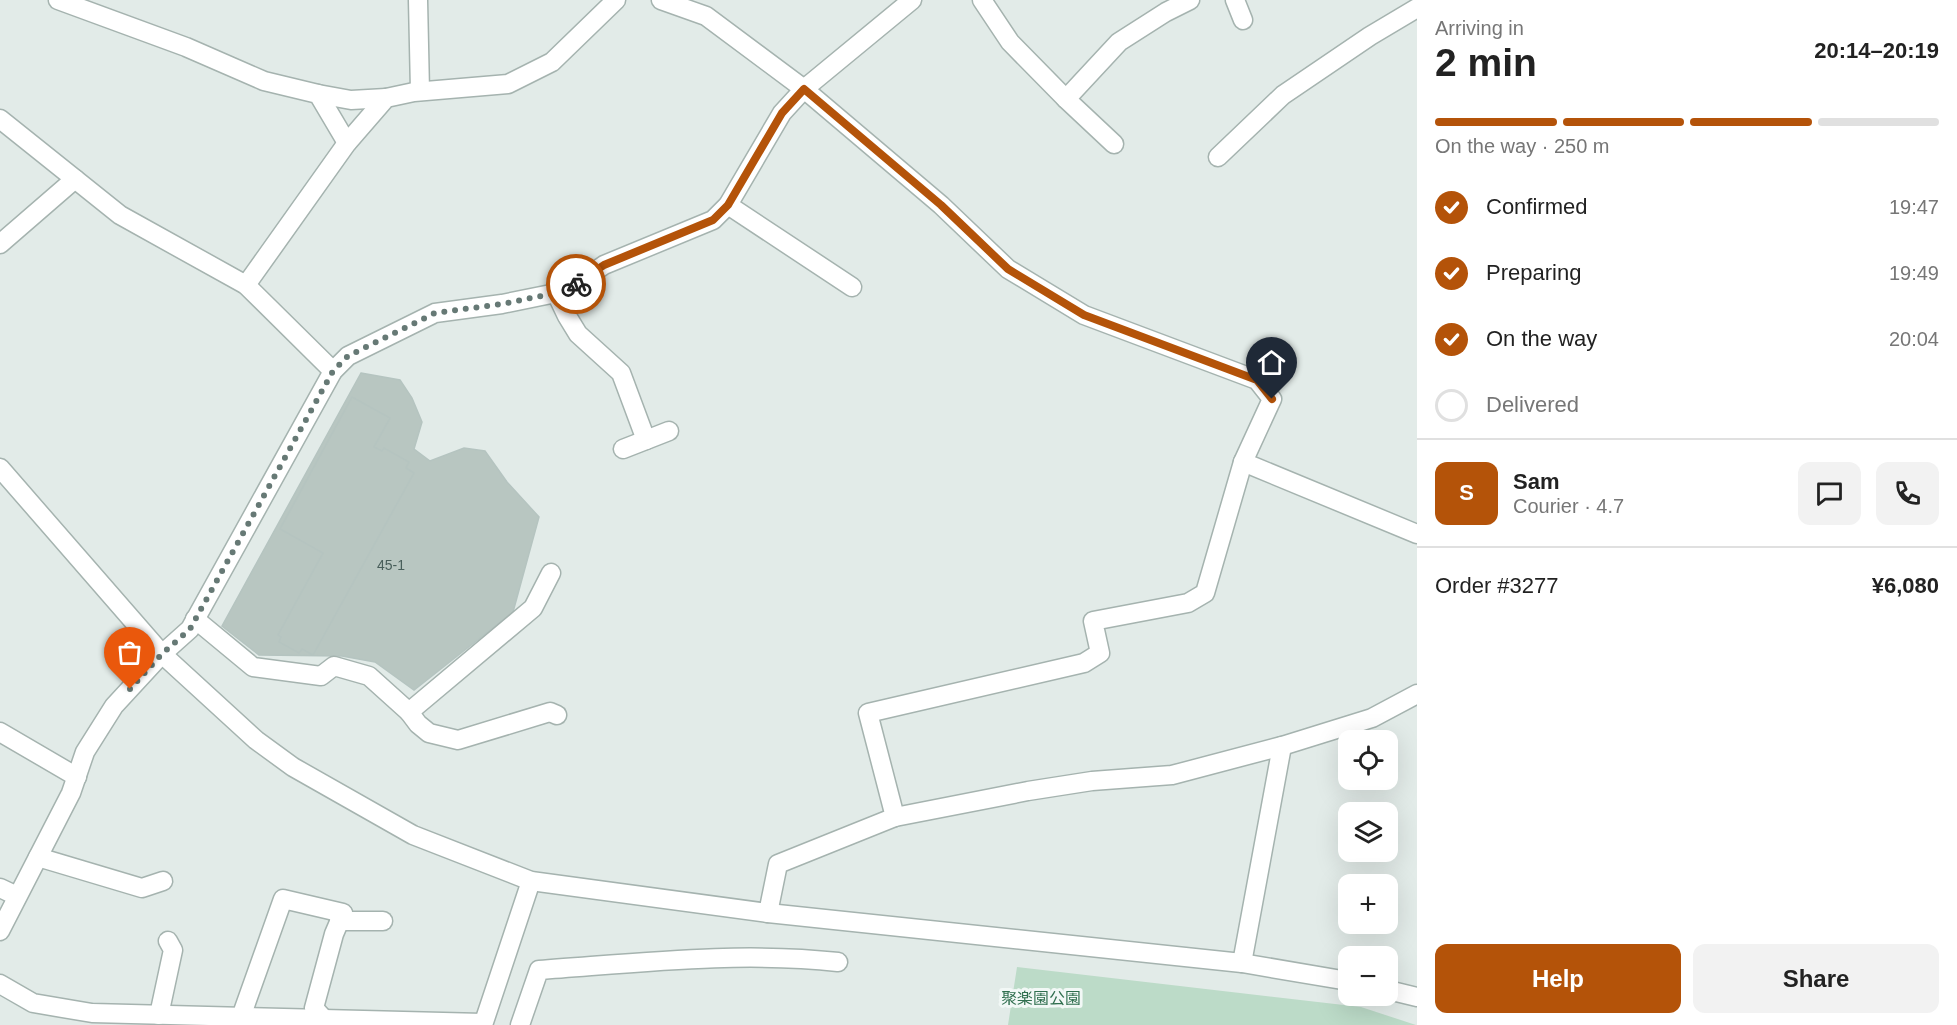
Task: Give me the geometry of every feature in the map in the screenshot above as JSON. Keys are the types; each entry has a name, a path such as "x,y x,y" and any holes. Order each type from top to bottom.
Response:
{"street":[{"path":"58,0 93,6 264,81 351,100 386,98 420,91 508,84 552,62 616,0"},
{"path":"418,0 420,91"},
{"path":"661,0 706,16 804,89 941,205 1008,269 1084,315 1257,380 1272,399 1243,462 1204,593 1188,603 1093,621 1100,653 1084,663 868,712 895,818"},
{"path":"0,931 71,793 86,752 114,706 162,654 190,629 333,371 348,356 435,313 502,304 556,293 577,284 604,265 713,220 728,205 782,113 804,89 912,0"},
{"path":"982,0 1010,42 1114,144"},
{"path":"1066,99 1119,42 1166,12 1190,0"},
{"path":"1235,0 1243,20"},
{"path":"1218,157 1282,95 1370,36 1417,8"},
{"path":"318,94 347,143"},
{"path":"246,285 347,143 386,98"},
{"path":"0,119 120,215 246,285 333,371"},
{"path":"0,244 75,179"},
{"path":"728,205 852,287"},
{"path":"556,293 578,334 621,373 646,440"},
{"path":"623,449 669,431"},
{"path":"1243,462 1417,534"},
{"path":"0,468 162,654 256,740 293,767 413,835 531,881 768,913 1242,963 1338,979"},
{"path":"410,712 533,608 551,573"},
{"path":"195,619 253,667 321,676 334,666 369,676 410,712 418,724 429,733 458,740 550,712 557,715"},
{"path":"768,913 778,864 895,818 1028,791 1092,781 1172,775 1282,746 1372,718 1417,694"},
{"path":"0,732 76,777"},
{"path":"1242,963 1282,746"},
{"path":"38,857 142,888 163,882"},
{"path":"0,984 33,1004 92,1013 483,1024 531,881"},
{"path":"0,888 17,896"},
{"path":"241,1017 283,899 342,913 314,1008 324,1019"},
{"path":"339,921 383,921"},
{"path":"159,1015 173,950 168,941"},
{"path":"520,1025 539,970 685,960 798,958 838,963"},
{"path":"1398,992 1417,997"}],"green space":[{"name":"聚楽園公園","path":"1017,967 1361,1007 1416,1025 1008,1025"}],"building":[{"path":"361,373 400,380 412,398 422,422 414,449 430,461 464,448 485,451 507,482 539,517 513,612 414,690 375,662 342,656 259,655 222,626"},
{"path":"352,397 390,418 374,447 382,451 384,448 409,462 406,468 414,473 313,655 302,649 299,653 279,642 281,637 278,635 323,553 280,529"}],"way so far":[{"path":"130,689 162,654 190,629 333,371 348,356 435,313 502,304 556,293 576,284"}],"route":[{"path":"576,284 604,265 713,220 728,205 782,113 804,89 941,205 1008,269 1084,315 1257,380 1272,399"}]}
